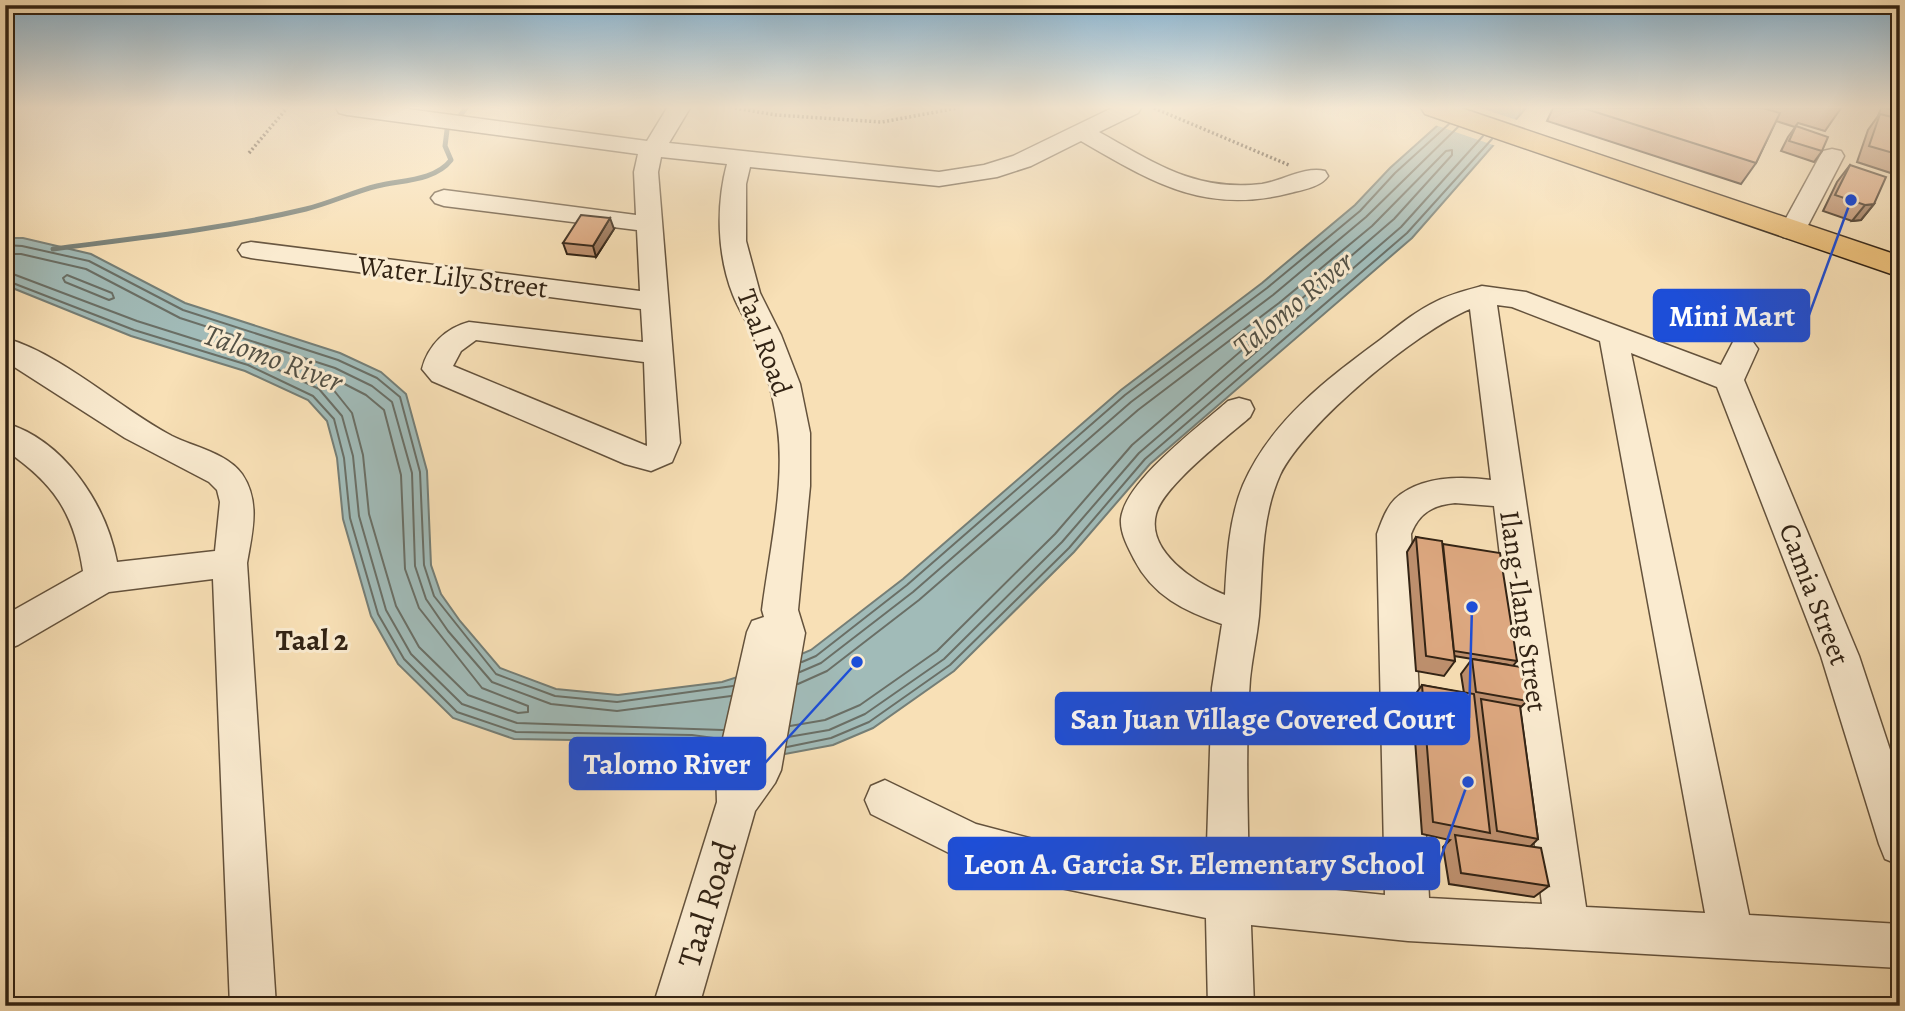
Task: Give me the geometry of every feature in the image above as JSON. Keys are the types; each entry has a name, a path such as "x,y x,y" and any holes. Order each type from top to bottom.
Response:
{"highway":[{"path":"1571,155 1900,267"}],"street":[{"path":"651,155 646,172 648,224 659,354 664,443 657,457 636,457 443,374 437,365 460,335 475,330 659,354"},
{"path":"707,155 939,179 988,172 1037,155"},
{"path":"1123,155 1175,183 1207,192 1267,190 1316,176"},
{"path":"1792,231 1832,156"},
{"name":"Taal Road","path":"676,1006 745,780 777,625 794,486 794,433 785,383 767,335 746,293 733,241 733,207 740,159"},
{"path":"444,198 648,224"},
{"name":"Water Lily Street","path":"251,250 654,302"},
{"path":"1231,1006 1227,901 1231,686 1241,615 1242,566 1249,514 1267,469 1296,430 1343,382 1444,308 1482,295 1516,298 1613,334 1731,934"},
{"name":"Ilang-Ilang Street","path":"1482,295 1567,926"},
{"name":"Camia Street","path":"1613,334 1736,365 1840,656 1900,844"},
{"path":"5,348 40,366 155,441 206,464 230,482 236,494 230,563 253,1006"},
{"path":"1239,409 1157,484 1139,514 1142,540 1154,565 1175,588 1200,603 1241,615"},
{"path":"5,434 49,467 76,495 89,517 97,542 102,578"},
{"path":"1408,919 1394,534 1404,510 1435,494 1468,490 1508,495"},
{"path":"5,634 102,578 230,563"},
{"path":"885,800 971,843 1056,866 1227,901 1408,919 1731,934 1900,946"}],"path":[{"path":"1266,155 1316,176"}],"water":[{"path":"1404,155 1485,155 1412,238 1150,464 1074,552 954,671 873,728 833,745 785,754 692,742 514,739 453,718 398,664 371,616 343,519 337,458 327,421 308,400 245,371 131,336 5,285 5,238 23,238 91,254 185,303 340,353 381,372 406,394 427,471 431,565 441,594 460,621 500,668 556,689 618,695 722,682 811,650 903,579 1121,390 1262,283 1355,205"}],"building":[{"path":"1731,155 1760,155 1756,163"},
{"path":"1850,165 1886,177 1874,204 1865,205 1835,195"},
{"path":"581,215 610,218 593,246 563,243"},
{"path":"1416,537 1442,541 1455,661 1426,656"},
{"path":"1443,544 1500,553 1517,661 1454,651"},
{"path":"1472,659 1521,667 1527,701 1476,692"},
{"path":"1422,685 1474,694 1490,833 1433,822"},
{"path":"1481,699 1520,706 1538,839 1497,831"},
{"path":"1455,835 1541,848 1549,886 1461,873"}],"waterway":[{"path":"53,249 243,222 315,207 377,186 427,176 444,167 451,160 449,155"}],"place":[{"name":"Mini Mart","path":"1851,200"},
{"name":"San Juan Village Covered Court","path":"1472,607"},
{"name":"Talomo River","path":"857,662"},
{"name":"Leon A. Garcia Sr. Elementary School","path":"1468,782"}],"district":[{"name":"Taal 2","path":"312,640"}]}
